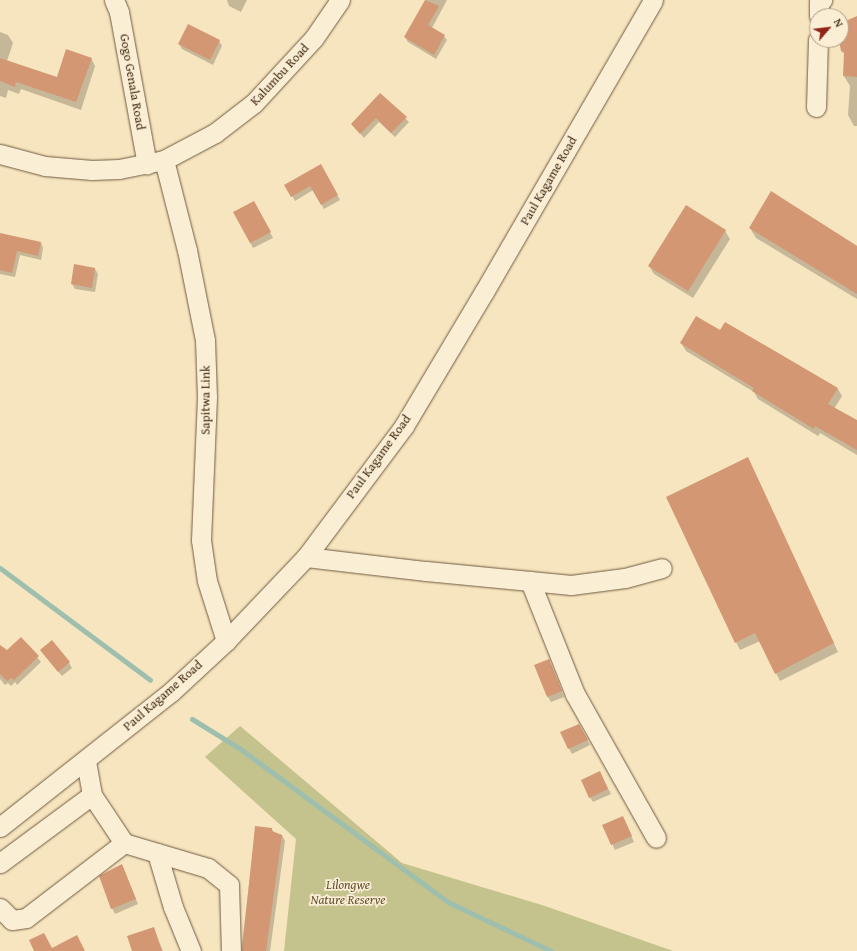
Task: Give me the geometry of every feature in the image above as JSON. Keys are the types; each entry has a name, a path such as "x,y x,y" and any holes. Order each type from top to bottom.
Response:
{"street":[{"name":"Gogo Genala Road","path":"114,0 119,12 155,162"},
{"name":"Kalumbu Road","path":"0,154 33,163 73,169 119,169 155,162 215,133 254,103 314,38 340,0"},
{"name":"Paul Kagame Road","path":"0,827 86,761 171,692 226,641 306,557 404,426 488,285 653,0"},
{"path":"816,106 818,48"},
{"name":"Sapitwa Link","path":"155,162 187,250 205,340 207,397 201,540 207,581 226,641"},
{"path":"306,557 571,584 625,578 662,568"},
{"path":"530,581 575,694 656,838"},
{"path":"86,761 92,795 124,843 208,868 229,885 231,951"},
{"path":"0,863 92,795"},
{"path":"0,908 12,920 26,918 124,843"},
{"path":"157,853 173,907 191,951"}],"green space":[{"name":"Lilongwe Nature Reserve","path":"240,726 402,863 545,906 673,951 284,951 296,839 205,757"}],"building":[{"path":"425,0 439,6 428,25 445,35 434,55 404,37"},
{"path":"857,16 857,77 843,76 844,53 841,51 840,48 849,48 849,20"},
{"path":"188,24 220,40 210,60 178,44"},
{"path":"66,49 92,58 76,102 16,82 15,87 0,81 0,58 57,77"},
{"path":"380,93 407,117 391,133 376,118 360,134 351,124"},
{"path":"321,164 338,195 321,205 310,186 291,197 284,185"},
{"path":"771,191 857,246 857,294 749,228"},
{"path":"254,201 271,232 250,243 233,212"},
{"path":"686,205 726,230 688,291 648,266"},
{"path":"0,233 41,242 38,256 17,251 12,273 0,270"},
{"path":"74,264 95,268 92,288 71,284"},
{"path":"696,316 720,330 725,322 838,388 828,404 857,420 857,450 815,426 814,429 752,391 754,388 680,343"},
{"path":"748,457 834,643 775,674 755,633 735,643 666,497"},
{"path":"21,637 39,656 14,680 11,678 7,681 0,674 0,645 7,650"},
{"path":"52,640 70,662 58,672 40,650"},
{"path":"549,659 562,691 547,697 534,665"},
{"path":"579,724 588,740 568,749 560,732"},
{"path":"600,771 608,789 589,798 581,780"},
{"path":"623,816 632,836 611,845 602,825"},
{"path":"255,826 272,828 272,831 282,835 266,951 242,951"},
{"path":"122,864 136,899 111,909 99,876"},
{"path":"154,927 162,951 132,951 127,936"},
{"path":"44,933 52,948 77,935 85,951 34,951 29,940"}],"waterway":[{"path":"0,568 150,680"},
{"path":"192,719 239,748 448,902 551,951"}]}
